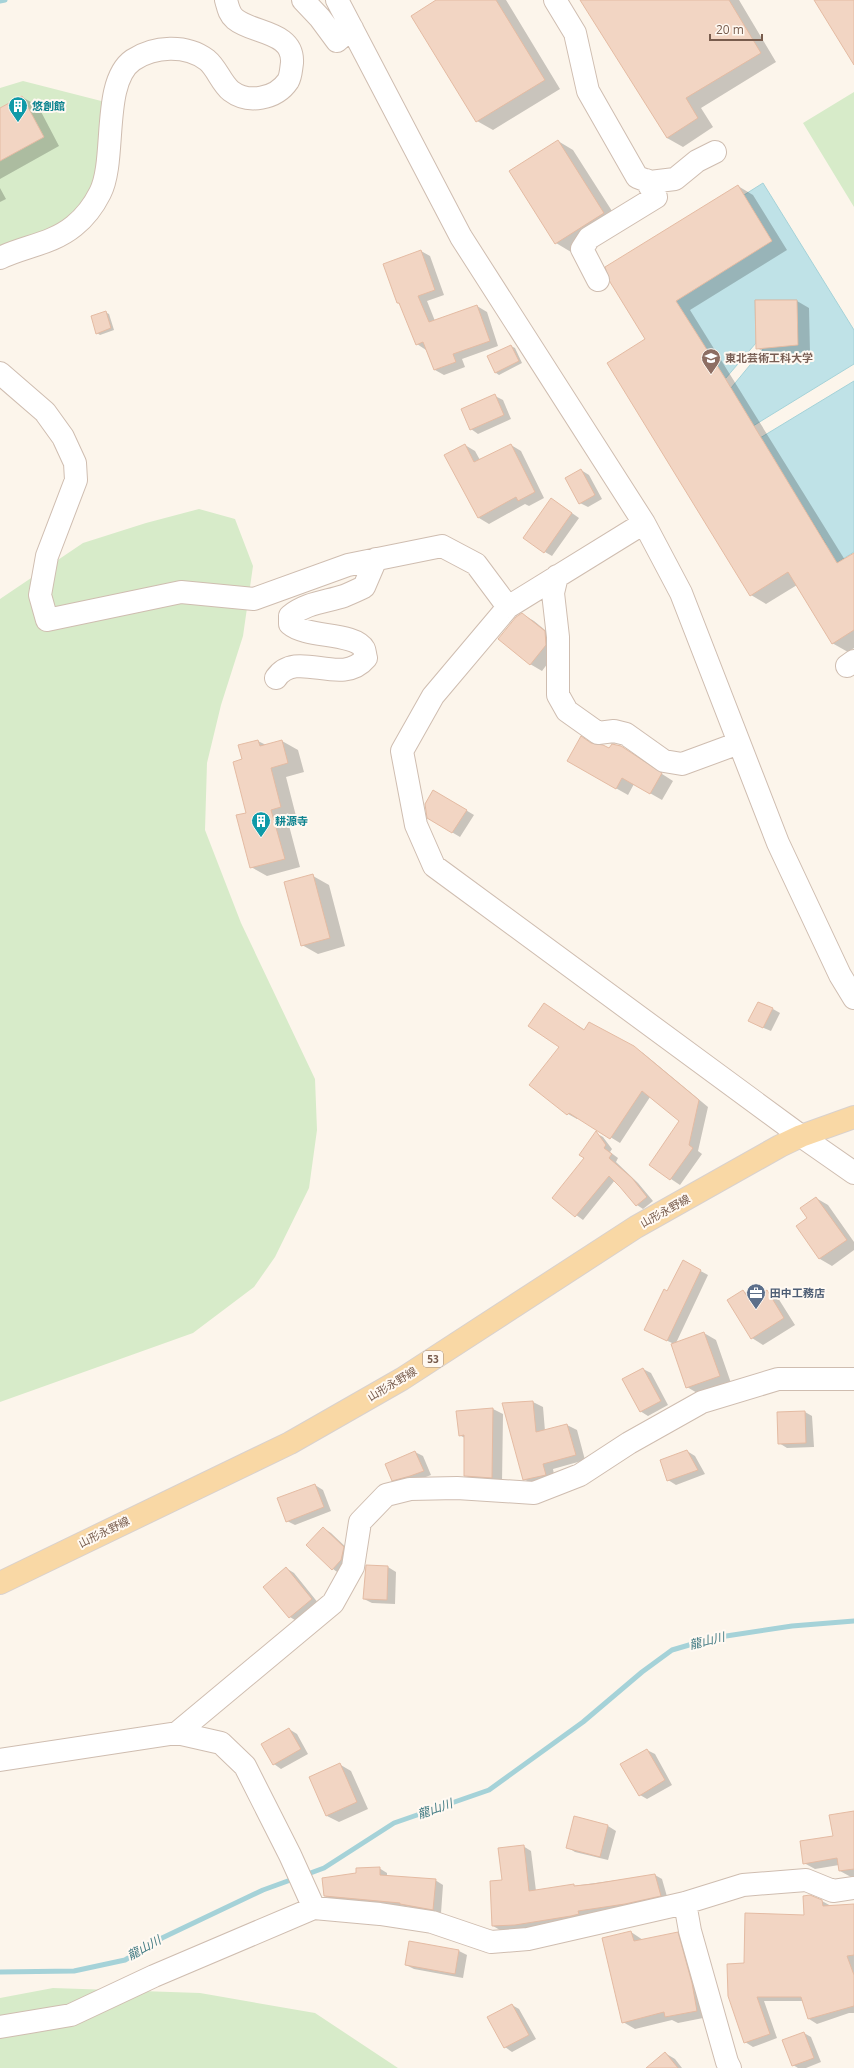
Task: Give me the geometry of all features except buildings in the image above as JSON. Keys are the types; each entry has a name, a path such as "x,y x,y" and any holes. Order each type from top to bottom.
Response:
{"main road":[{"name":"山形永野線","path":"0,1583 290,1443 402,1379 636,1227 801,1136 854,1117"}],"street":[{"path":"0,258 16,250 47,243 74,226 89,210 101,192 108,164 114,100 120,76 131,62 146,52 170,49 196,54 208,61 232,91 253,99 272,95 288,81 291,71 292,57 288,47 281,39 245,25 234,18 229,10 226,0"},
{"path":"303,0 320,18 337,41 352,28"},
{"path":"337,0 461,237 644,523 681,593 778,843 840,976 854,998"},
{"path":"555,0 576,33 588,91 637,177 650,182 675,179 697,161 715,152"},
{"path":"598,280 582,249 589,238 656,197 646,180"},
{"path":"0,373 45,412 63,437 76,463 76,480 47,556 40,595 47,620 181,592 254,599 348,565 442,546 476,564 508,607"},
{"path":"644,523 508,607 433,696 402,751 416,825 434,866 801,1136 854,1173"},
{"path":"276,678 281,672 293,667 303,666 337,671 350,669 360,665 366,658 364,649 358,643 337,637 302,631 290,624 290,616 303,607 344,596 364,587 376,560"},
{"path":"557,576 553,593 558,637 558,695 567,711 598,733 614,731 626,734 664,761 682,764 739,743"},
{"path":"177,1733 333,1603 353,1567 360,1522 386,1495 410,1489 449,1488 534,1493 580,1475 629,1443 702,1402 778,1379 854,1379"},
{"path":"0,1760 177,1733 221,1743 245,1766 314,1908"},
{"path":"0,2027 71,2015 154,1976 314,1908 380,1914 432,1922 491,1942 528,1939 685,1903 751,1884 806,1880 833,1891 854,1888"},
{"path":"685,1903 690,1931 730,2068"}],"green space":[{"path":"23,81 113,104 106,170 74,226 0,269 0,88"},
{"path":"854,92 854,207 803,123"},
{"path":"199,509 235,519 253,566 243,636 221,705 207,763 205,830 241,923 315,1079 317,1130 309,1188 275,1257 254,1287 193,1333 0,1402 0,599 83,543 146,523"},
{"path":"53,1988 200,1993 315,2013 398,2068 0,2068 0,1998"}],"water":[{"path":"763,183 854,330 854,364 753,426 731,388 764,348 798,345 797,300 755,300 756,343 725,379 652,315 772,241 744,195"},
{"path":"854,381 854,552 814,577 826,544 760,438"}],"waterway":[{"path":"0,1 5,0"},
{"name":"龍山川","path":"305,1875 324,1868 394,1823 489,1790 583,1722 642,1672 672,1650 713,1638 792,1626 854,1621"},
{"name":"龍山川","path":"0,1972 74,1971 125,1960 162,1938 263,1890 296,1878"}],"place":[{"name":"悠創館","path":"18,123"},
{"name":"東北芸術工科大学","path":"711,375"},
{"name":"耕源寺","path":"261,838"},
{"name":"田中工務店","path":"756,1310"}]}
